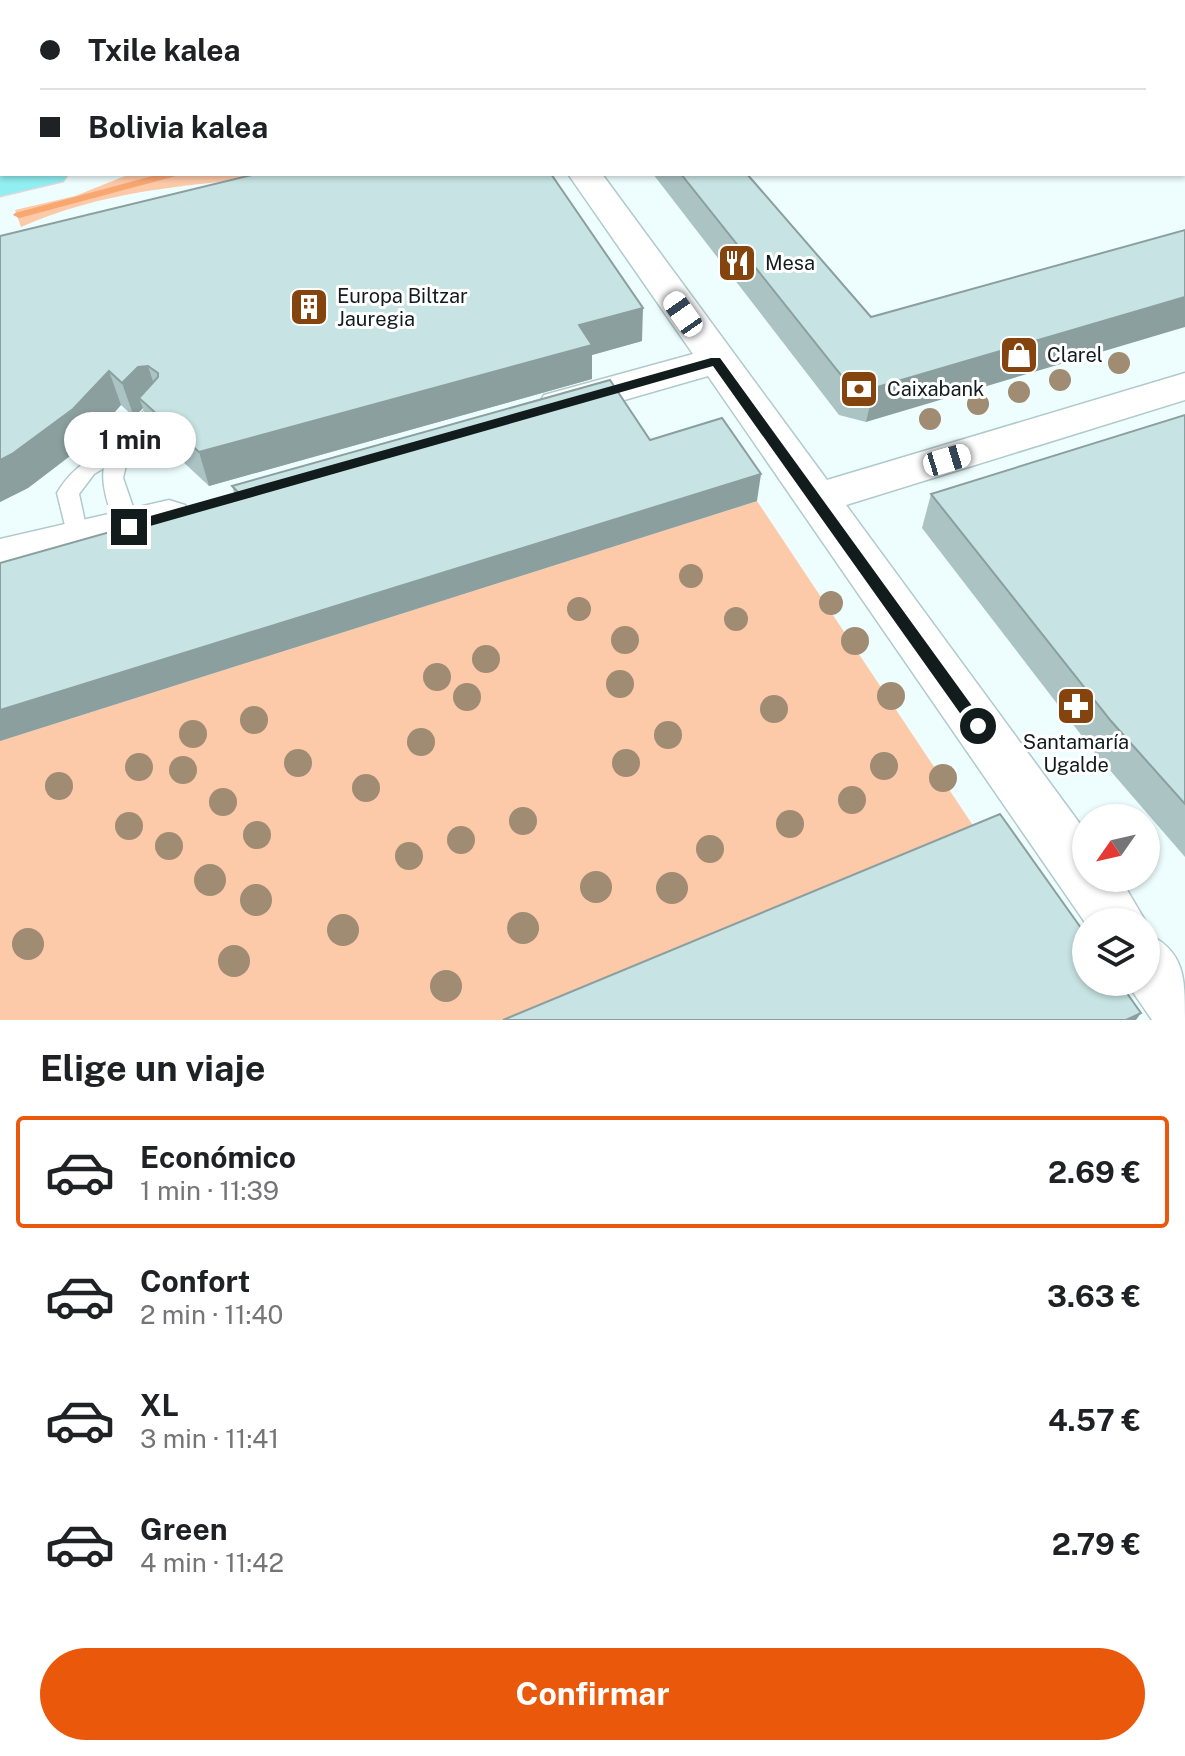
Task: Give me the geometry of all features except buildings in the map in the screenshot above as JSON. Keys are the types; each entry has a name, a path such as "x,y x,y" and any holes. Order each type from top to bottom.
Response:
{"main road":[{"path":"0,186 42,176"}],"street":[{"path":"586,176 715,361 1072,857"},
{"path":"525,415 715,361"},
{"path":"815,499 1185,386"},
{"path":"0,556 78,540 205,506"}],"lane":[{"path":"78,540 68,493 86,469 119,450 157,409"},
{"path":"119,450 112,478 129,527"}],"shaded area":[{"path":"125,176 266,176 119,196 21,227 15,210 75,196"},
{"path":"757,501 986,845 570,1020 0,1020 0,741"}],"waterway":[{"path":"19,215 165,176"}],"place":[{"name":"Mesa","path":"737,263"},
{"name":"Europa Biltzar Jauregia","path":"309,307"},
{"name":"Clarel","path":"1019,355"},
{"name":"Caixabank","path":"859,389"},
{"name":"Santamaría Ugalde","path":"1076,706"}],"route":[{"path":"129,527 715,361 978,726"}]}
